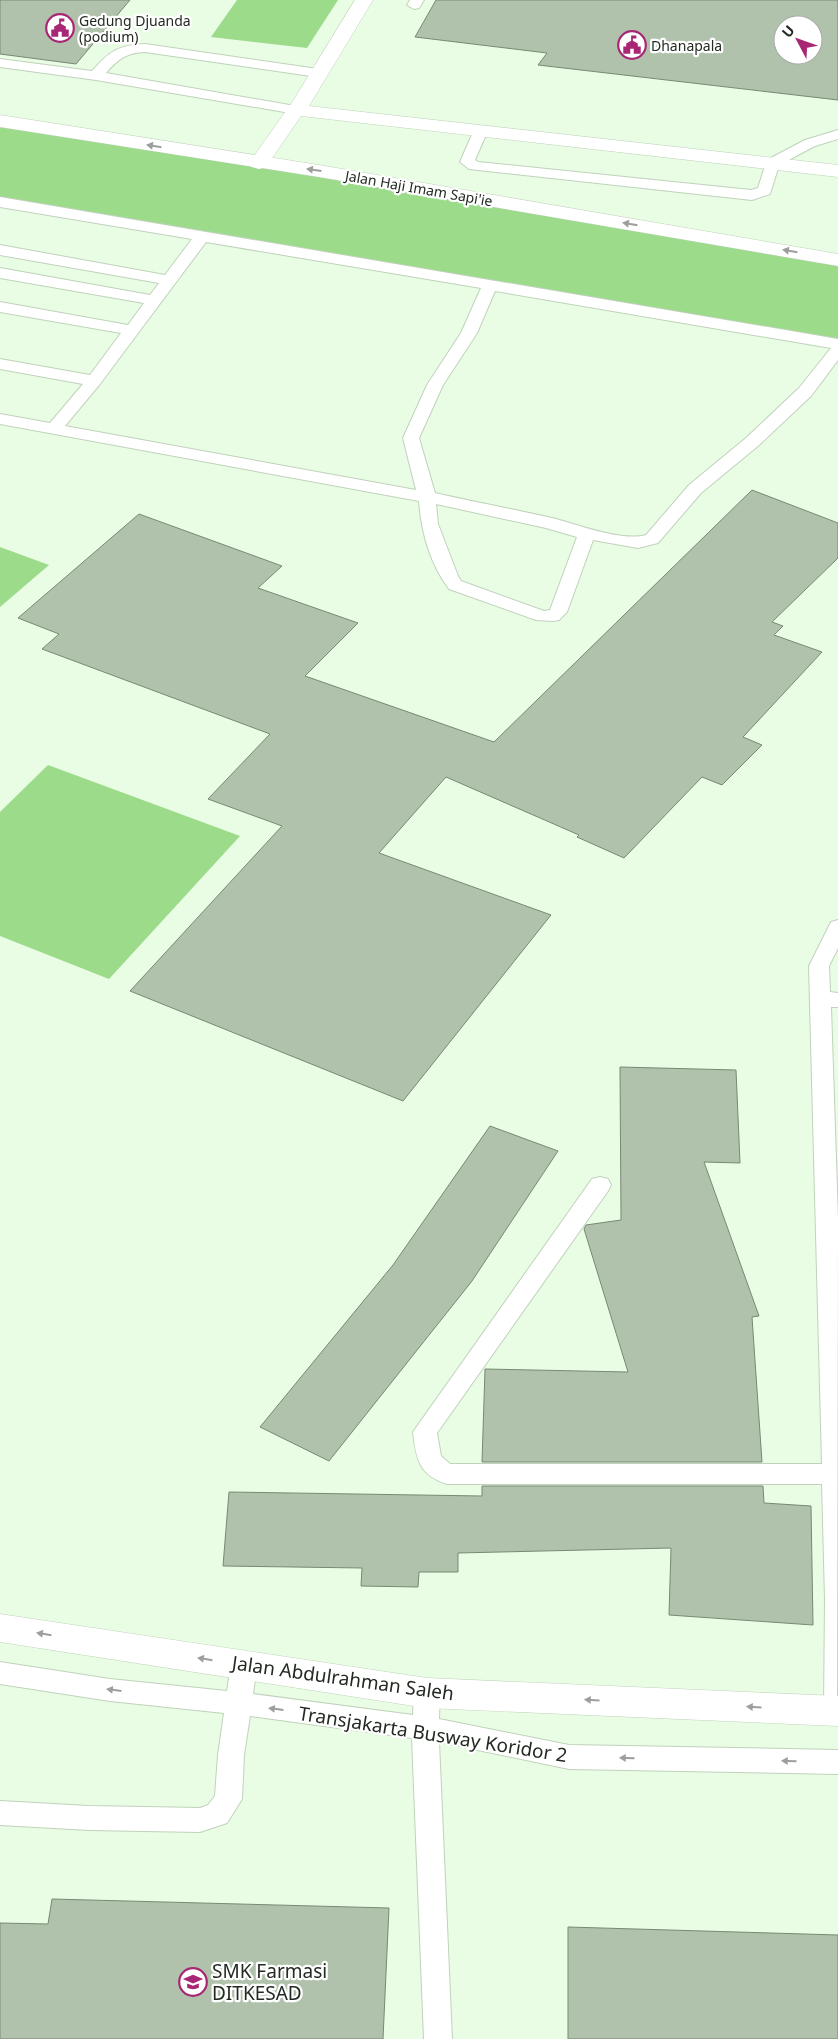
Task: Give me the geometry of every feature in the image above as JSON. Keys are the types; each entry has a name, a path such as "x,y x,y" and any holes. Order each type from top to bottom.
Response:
{"street":[{"path":"259,163 296,110 364,0"},
{"path":"296,110 838,171"},
{"name":"Jalan Haji Imam Sapi'ie","path":"0,121 259,163 328,172 838,260"},
{"name":"Jalan Abdulrahman Saleh","path":"0,1628 427,1692 838,1710"}],"lane":[{"path":"96,76 116,52 127,48 145,48 318,73"},
{"path":"0,63 96,76 296,110"},
{"path":"481,130 467,162 474,166 752,195 764,191 772,163 810,143 838,134"},
{"path":"0,202 838,344"},
{"path":"53,430 94,381 202,237"},
{"path":"0,250 169,280"},
{"path":"0,272 153,300"},
{"path":"490,285 469,333 435,385 411,438 427,497 430,524 449,577 455,586 542,616 553,616 558,612 588,534"},
{"path":"0,307 131,330"},
{"path":"0,420 427,497 550,523 588,534 638,543 652,539 695,489 752,442 805,392 838,348"},
{"path":"0,364 94,381"},
{"path":"838,927 819,966 829,1000 838,1710"},
{"path":"600,1185 425,1432 429,1460 436,1469 447,1474 834,1474"},
{"path":"0,1813 89,1818 200,1820 217,1814 228,1800 244,1665"},
{"name":"Transjakarta Busway Koridor 2","path":"0,1673 110,1690 425,1728 569,1757 838,1762"},
{"path":"427,1692 425,1728 438,2039"}],"green space":[{"path":"237,0 338,0 307,48 211,37"},
{"path":"0,121 838,260 838,338 829,342 0,202"},
{"path":"0,547 49,565 0,607"},
{"path":"48,765 240,836 109,979 0,936 0,812"}],"building":[{"name":"Gedung Djuanda (podium)","path":"0,0 130,0 76,64 0,54"},
{"name":"Dhanapala","path":"436,0 838,0 838,100 538,65 547,53 415,37"},
{"path":"752,490 838,523 838,558 772,622 783,626 774,635 822,652 743,737 762,745 722,785 702,777 624,858 577,837 579,835 446,777 379,853 551,915 403,1101 130,991 282,826 208,799 270,734 42,649 59,634 18,618 139,514 282,566 258,588 358,623 305,676 494,742"},
{"path":"620,1067 736,1070 740,1163 704,1162 759,1316 752,1317 762,1462 482,1462 485,1369 628,1372 584,1229 586,1225 621,1220"},
{"path":"490,1126 558,1151 472,1281 329,1461 260,1427 393,1265"},
{"path":"482,1486 763,1486 764,1503 811,1506 813,1625 669,1615 671,1548 458,1553 458,1572 419,1572 418,1587 361,1586 362,1568 223,1566 229,1492 482,1496"},
{"name":"SMK Farmasi DITKESAD","path":"52,1899 389,1908 383,2039 0,2039 0,1923 48,1924"},
{"path":"568,1927 838,1935 838,2039 568,2039"}],"place":[{"name":"Gedung Djuanda (podium)","path":"60,28"},
{"name":"Dhanapala","path":"632,45"},
{"name":"SMK Farmasi DITKESAD","path":"193,1982"}]}
